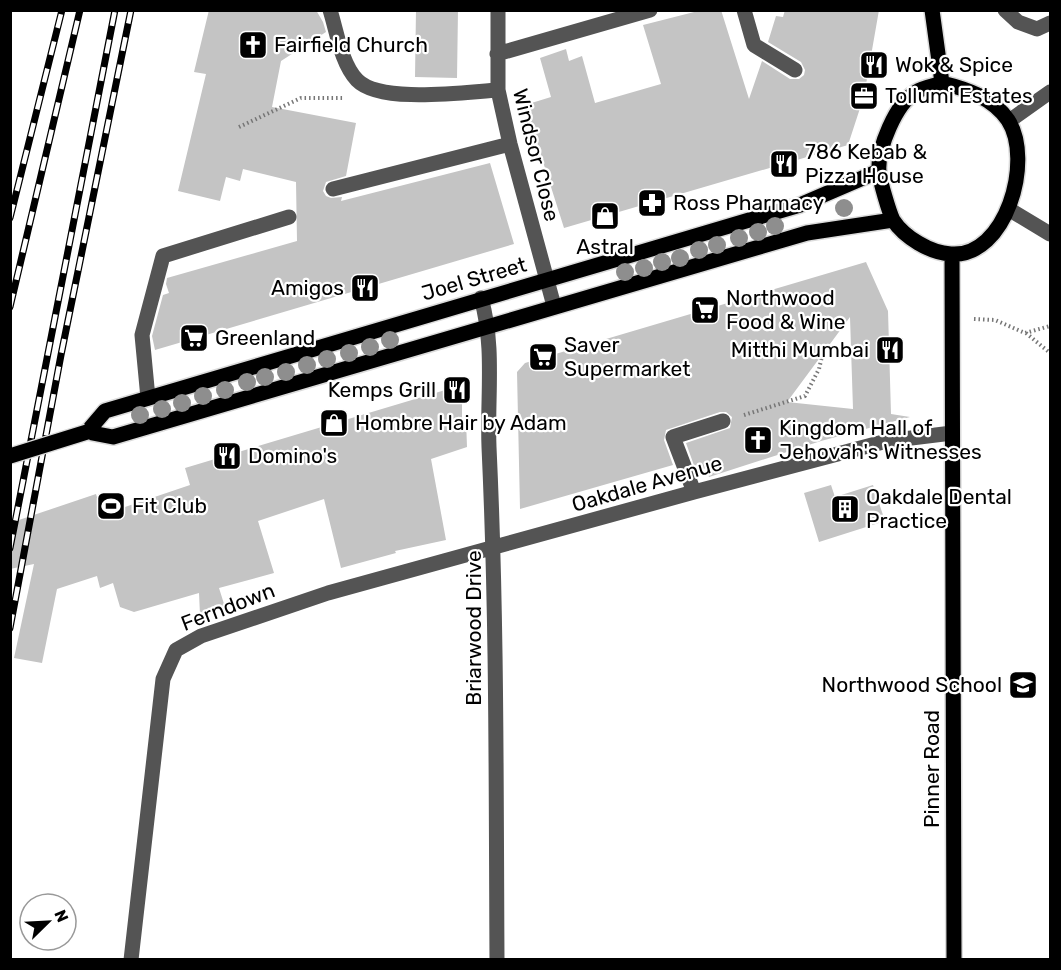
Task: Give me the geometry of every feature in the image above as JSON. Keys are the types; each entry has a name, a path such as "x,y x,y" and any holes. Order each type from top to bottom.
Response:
{"main road":[{"path":"932,10 942,83"},
{"path":"942,83 968,89 990,101 1009,121 1017,146 1016,187 1010,210 987,238 973,249 952,255 931,250 914,240 893,220 879,171 887,132 899,107 916,92 942,83"},
{"name":"Joel Street","path":"87,432 105,411 800,206 879,171"},
{"name":"Joel Street","path":"10,456 87,432 113,437 807,233 893,220"},
{"name":"Pinner Road","path":"952,255 954,960"}],"street":[{"path":"330,10 348,66 356,79 371,90 379,93 417,94 498,90"},
{"name":"Windsor Close","path":"498,10 498,90 510,144 554,306"},
{"path":"497,54 650,10"},
{"path":"744,10 754,45 795,70"},
{"path":"1005,10 1018,22 1036,29 1050,23"},
{"path":"1009,121 1050,92"},
{"path":"333,189 510,144"},
{"path":"1010,210 1050,234"},
{"path":"148,398 142,334 163,256 289,217"},
{"name":"Briarwood Drive","path":"482,298 489,325 489,444 495,549 497,960"},
{"path":"693,492 673,437 723,422"},
{"name":"Oakdale Avenue","path":"495,549 693,492 887,441 952,433"},
{"name":"Ferndown","path":"131,960 163,679 176,650 201,636 328,593 495,549"}],"path":[{"path":"239,128 301,98 341,99 371,90"},
{"path":"952,318 995,320 1025,333 1050,353"},
{"path":"1025,333 1050,326"},
{"path":"723,422 805,396 819,369 823,352"}],"building":[{"path":"209,10 316,10 326,32 281,61 272,107 356,123 346,176 326,182 323,191 326,196 342,197 341,201 490,163 514,244 155,350 152,336 163,295 169,293 167,278 297,241 296,182 243,169 240,181 226,177 220,201 178,191 206,74 194,72"},
{"path":"416,10 458,10 457,78 415,77"},
{"path":"702,10 721,10 749,99 762,61 790,79 799,79 804,75 805,70 801,62 768,42 776,16 783,17 785,10 879,10 864,96 848,145 564,228 525,105 551,97 540,58 566,49 569,61 582,56 595,103 661,84 643,25"},
{"path":"866,262 888,311 891,414 910,417 821,441 709,477 706,468 696,471 686,443 730,428 732,417 726,412 720,412 666,430 664,440 673,465 520,509 517,372 525,363","holes":["850,317 853,409 787,402"]},
{"path":"462,385 462,419 466,419 467,447 431,459 446,540 395,551 396,553 341,568 324,499 258,521 274,573 219,588 225,607 200,615 199,593 134,612 120,607 113,583 100,588 97,576 57,589 42,663 14,658 34,564 10,569 10,523 96,494 101,510 120,503 122,508 190,485 185,468"},
{"name":"Oakdale Dental Practice","path":"831,485 835,497 873,485 885,521 819,542 804,493"}],"railway":[{"path":"10,218 62,10"},
{"path":"10,307 80,10"},
{"path":"10,548 115,10"},
{"path":"10,628 61,355 131,10"}],"place":[{"name":"Fairfield Church","path":"253,45"},
{"name":"Wok & Spice","path":"874,65"},
{"name":"Tollumi Estates","path":"864,96"},
{"name":"786 Kebab & Pizza House","path":"784,164"},
{"name":"Ross Pharmacy","path":"652,203"},
{"name":"Astral","path":"605,216"},
{"name":"Amigos","path":"365,288"},
{"name":"Northwood Food & Wine","path":"705,310"},
{"name":"Greenland","path":"194,338"},
{"name":"Mitthi Mumbai","path":"890,350"},
{"name":"Saver Supermarket","path":"543,357"},
{"name":"Kemps Grill","path":"457,390"},
{"name":"Hombre Hair by Adam","path":"334,423"},
{"name":"Kingdom Hall of Jehovah's Witnesses","path":"758,440"},
{"name":"Domino's","path":"227,456"},
{"name":"Fit Club","path":"111,506"},
{"name":"Oakdale Dental Practice","path":"845,509"},
{"name":"Northwood School","path":"1023,685"}]}
